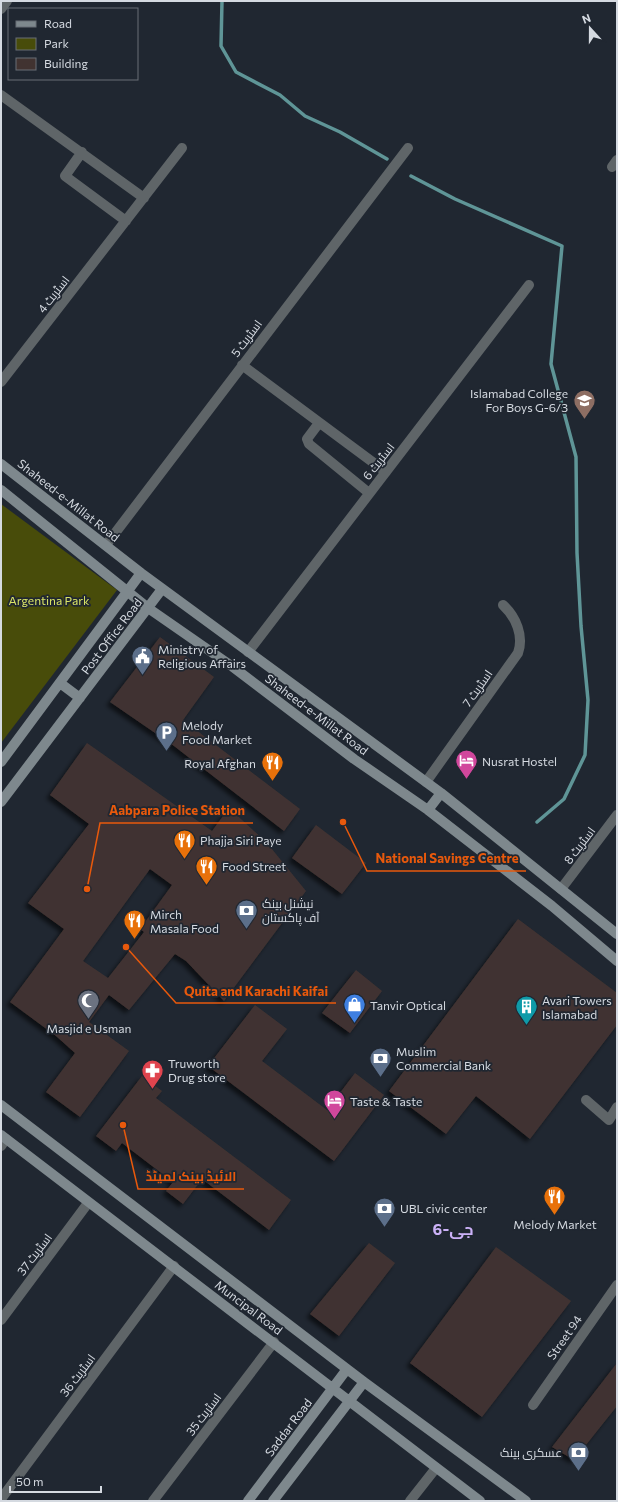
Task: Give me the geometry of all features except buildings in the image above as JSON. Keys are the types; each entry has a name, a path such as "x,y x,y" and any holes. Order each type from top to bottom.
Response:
{"street":[{"path":"1,9 7,1"},
{"path":"1,94 144,198"},
{"name":"اسٹریٹ 4","path":"1,382 182,148"},
{"name":"اسٹریٹ 5","path":"106,545 408,148"},
{"path":"82,152 65,176 126,221"},
{"name":"اسٹریٹ 6","path":"248,652 529,285"},
{"path":"242,365 386,472"},
{"path":"319,423 307,439 309,444 370,493"},
{"name":"Shaheed-e-Millat Road","path":"1,464 162,589 441,793 561,890 565,890 617,934"},
{"name":"Shaheed-e-Millat Road","path":"1,490 148,608 233,667 354,759 428,810 546,901 617,961"},
{"name":"Post Office Road","path":"1,762 141,573"},
{"name":"Post Office Road","path":"1,802 162,589"},
{"name":"اسٹریٹ 7","path":"426,782 518,652 521,644 520,636 514,618 503,605"},
{"path":"60,683 80,698"},
{"path":"428,810 441,793"},
{"name":"اسٹریٹ 8","path":"561,890 617,815"},
{"path":"586,1100 608,1120 617,1107"},
{"path":"1,1105 364,1382 526,1501"},
{"name":"Muncipal Road","path":"3,1140 174,1266 274,1342 349,1402 480,1501"},
{"name":"اسٹریٹ 37","path":"1,1320 88,1203"},
{"name":"اسٹریٹ 36","path":"1,1499 174,1266"},
{"name":"Street 94","path":"532,1404 617,1285"},
{"name":"اسٹریٹ 35","path":"153,1501 274,1342"},
{"name":"Saddar Road","path":"248,1501 347,1369"},
{"path":"273,1501 364,1382"},
{"path":"410,1501 436,1468"}],"green space":[{"name":"Argentina Park","path":"1,504 117,590 1,743"}],"waterway":[{"path":"222,1 221,46 236,72 280,95 305,116 340,132 387,159"},
{"path":"411,176 455,199 562,246 551,364 576,457 577,553 581,626 588,700 585,755 564,799 537,822"}],"place":[{"name":"Islamabad College For Boys G-6/3","path":"584,420"},
{"name":"Ministry of Religious Affairs","path":"143,676"},
{"name":"Melody Food Market","path":"166,752"},
{"name":"Nusrat Hostel","path":"466,780"},
{"name":"Royal Afghan","path":"272,782"},
{"name":"National Savings Centre","path":"343,822"},
{"name":"Phajja Siri Paye","path":"185,860"},
{"name":"Food Street","path":"206,886"},
{"name":"Aabpara Police Station","path":"87,889"},
{"name":"نیشنل بینک آف پاکستان","path":"246,930"},
{"name":"Mirch Masala Food","path":"134,940"},
{"name":"Quita and Karachi Kaifai","path":"126,947"},
{"name":"Masjid e Usman","path":"89,1020"},
{"name":"Tanvir Optical","path":"354,1024"},
{"name":"Avari Towers Islamabad","path":"526,1026"},
{"name":"Muslim Commercial Bank","path":"380,1078"},
{"name":"Truworth Drug store","path":"152,1090"},
{"name":"Taste & Taste","path":"334,1120"},
{"name":"الائیڈ بینک لمیٹڈ","path":"123,1125"},
{"name":"Melody Market","path":"555,1216"},
{"name":"UBL civic center","path":"385,1228"},
{"name":"عسکری بینک","path":"578,1472"}],"district":[{"name":"جی-6","path":"453,1228"}]}
